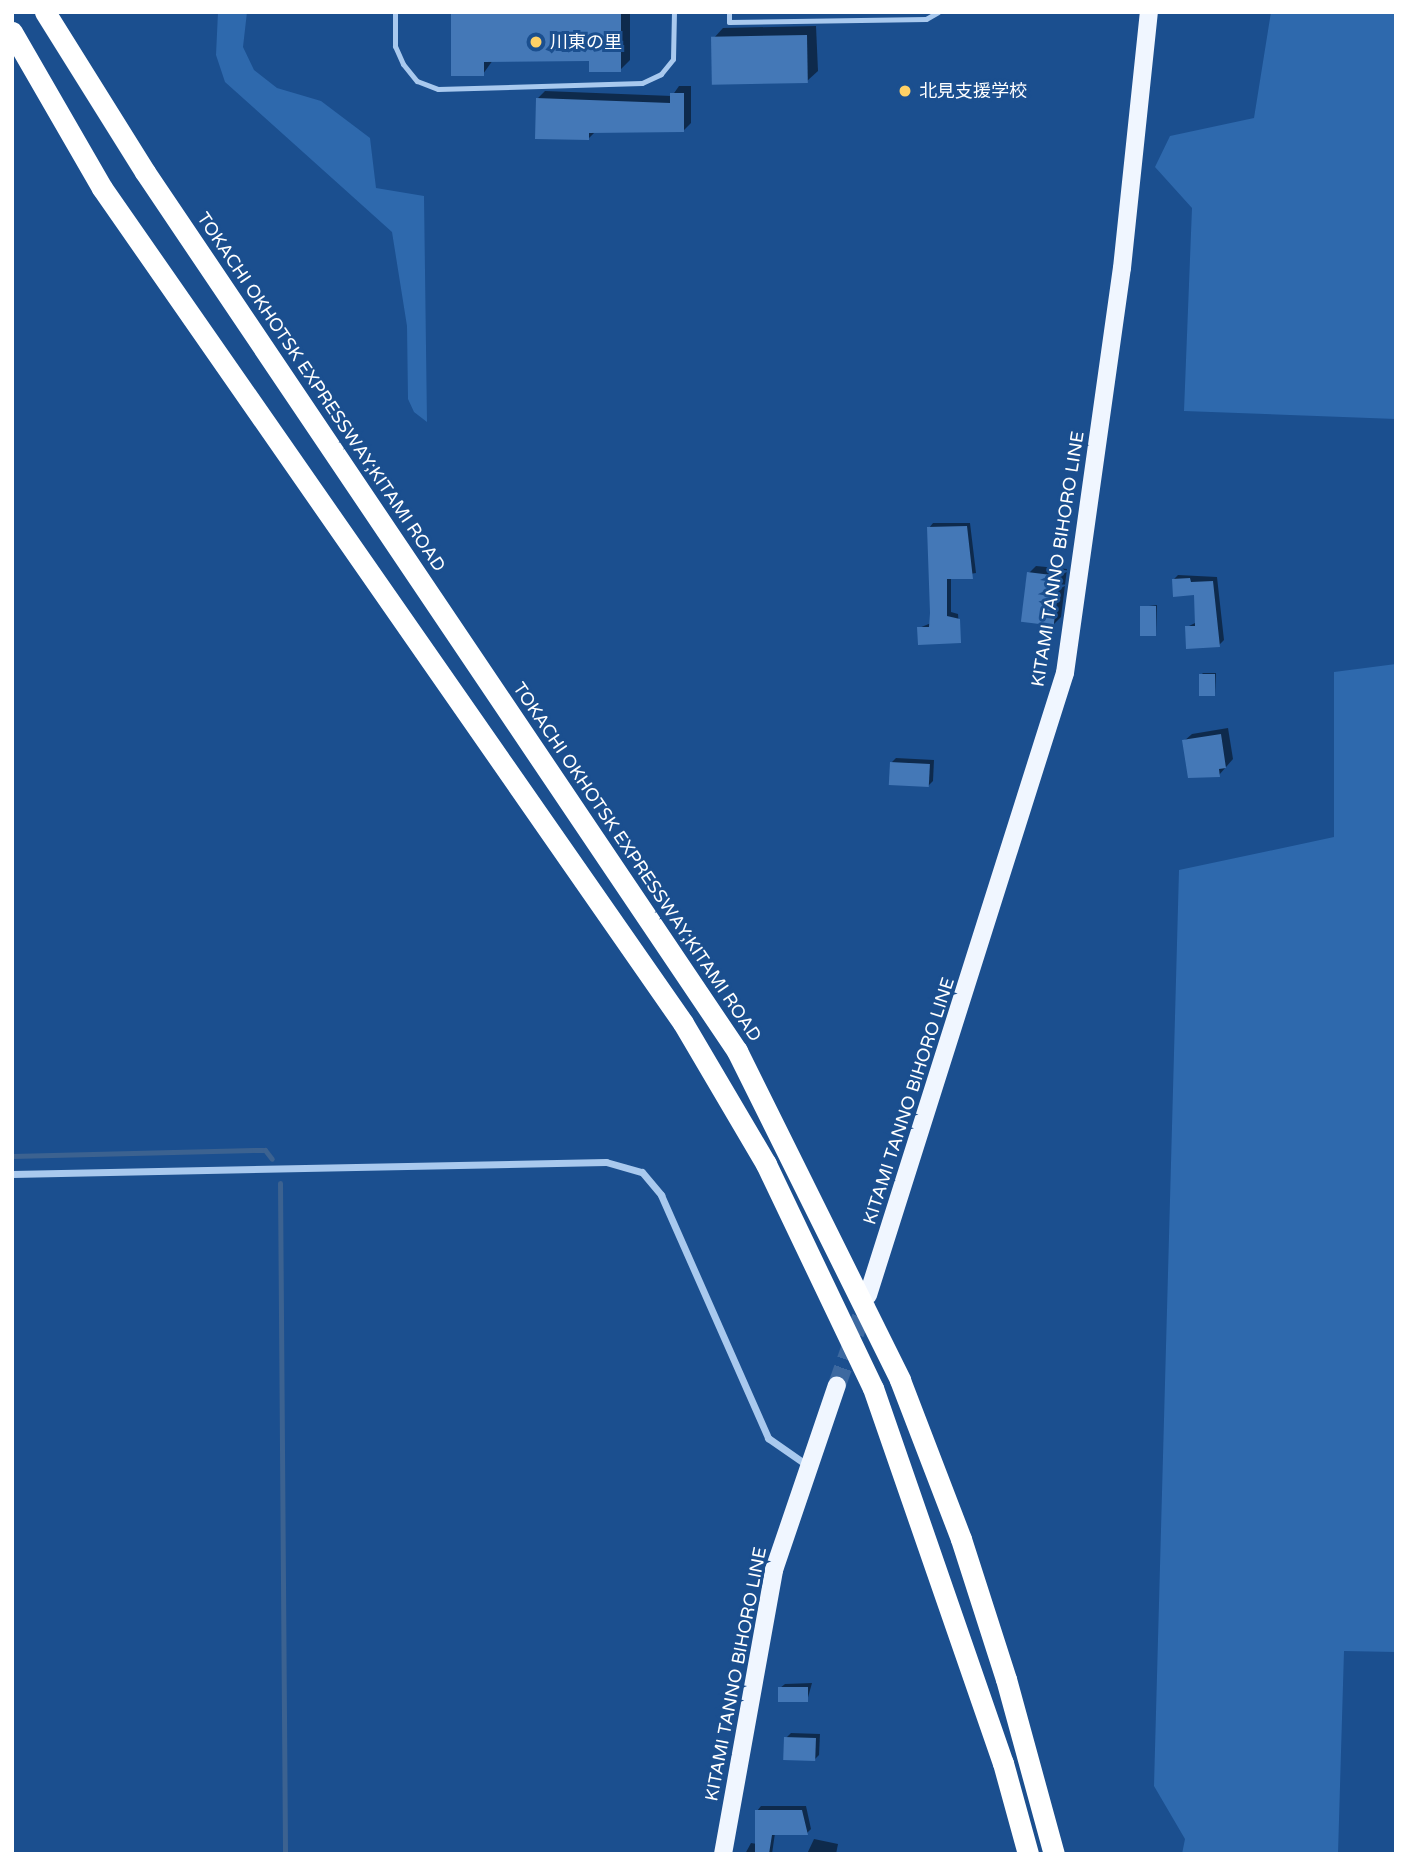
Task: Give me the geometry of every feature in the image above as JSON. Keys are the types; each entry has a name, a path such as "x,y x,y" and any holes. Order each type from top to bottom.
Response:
{"highway":[{"name":"TOKACHI OKHOTSK EXPRESSWAY;KITAMI ROAD","path":"45,12 145,172 721,1023 838,1249 900,1380 961,1539 1006,1679 1054,1854"},
{"path":"12,32 102,188 683,1023 766,1164 873,1388 1003,1763 1028,1854"},
{"path":"1006,1679 1066,1854"}],"main road":[{"name":"KITAMI TANNO BIHORO LINE","path":"869,1295 1065,673 1122,268 1149,12"},
{"name":"KITAMI TANNO BIHORO LINE","path":"723,1854 774,1570 807,1465 837,1385"}],"street":[{"path":"12,1174 606,1162 642,1172 661,1195 768,1438 807,1465"}],"lane":[{"path":"395,12 396,46 403,64 417,81 438,89 642,83 661,74 673,59 674,12"},
{"path":"729,12 729,22 926,19 938,12"}],"shaded area":[{"path":"218,12 247,12 243,47 254,70 277,88 321,101 370,138 376,188 424,196 427,422 414,412 408,399 407,326 392,232 225,82 216,55"},
{"path":"1271,12 1396,12 1396,419 1184,411 1192,208 1155,167 1170,136 1254,118"},
{"path":"1396,664 1396,1652 1344,1651 1338,1854 1182,1854 1185,1839 1154,1786 1179,870 1334,837 1334,672"}],"building":[{"path":"451,12 621,12 621,72 589,72 589,61 484,62 484,76 451,76"},
{"path":"807,35 808,83 712,85 711,37"},
{"path":"670,93 684,93 684,132 589,133 589,140 535,139 536,98 670,103"},
{"path":"967,526 973,579 947,579 947,616 960,619 961,643 918,645 917,627 929,627 927,527"},
{"path":"1027,572 1060,576 1054,626 1021,622"},
{"path":"1190,578 1191,582 1213,581 1220,647 1186,649 1185,626 1195,626 1194,595 1173,597 1172,579"},
{"path":"1140,606 1156,606 1156,636 1140,636"},
{"path":"1199,674 1215,674 1215,696 1199,696"},
{"path":"1221,734 1226,768 1219,769 1220,777 1188,778 1182,740"},
{"path":"890,762 930,764 929,787 889,785"},
{"path":"778,1687 808,1687 808,1702 778,1702"},
{"path":"784,1737 816,1738 815,1761 783,1760"},
{"path":"755,1810 802,1810 808,1835 772,1835 769,1854 755,1854"}],"waterway":[{"path":"12,1156 265,1150 272,1159"},
{"path":"280,1183 285,1854"}],"tunnel":[{"path":"837,1385 867,1300"}],"place":[{"name":"川東の里","path":"536,42"},
{"name":"北見支援学校","path":"905,91"}]}
